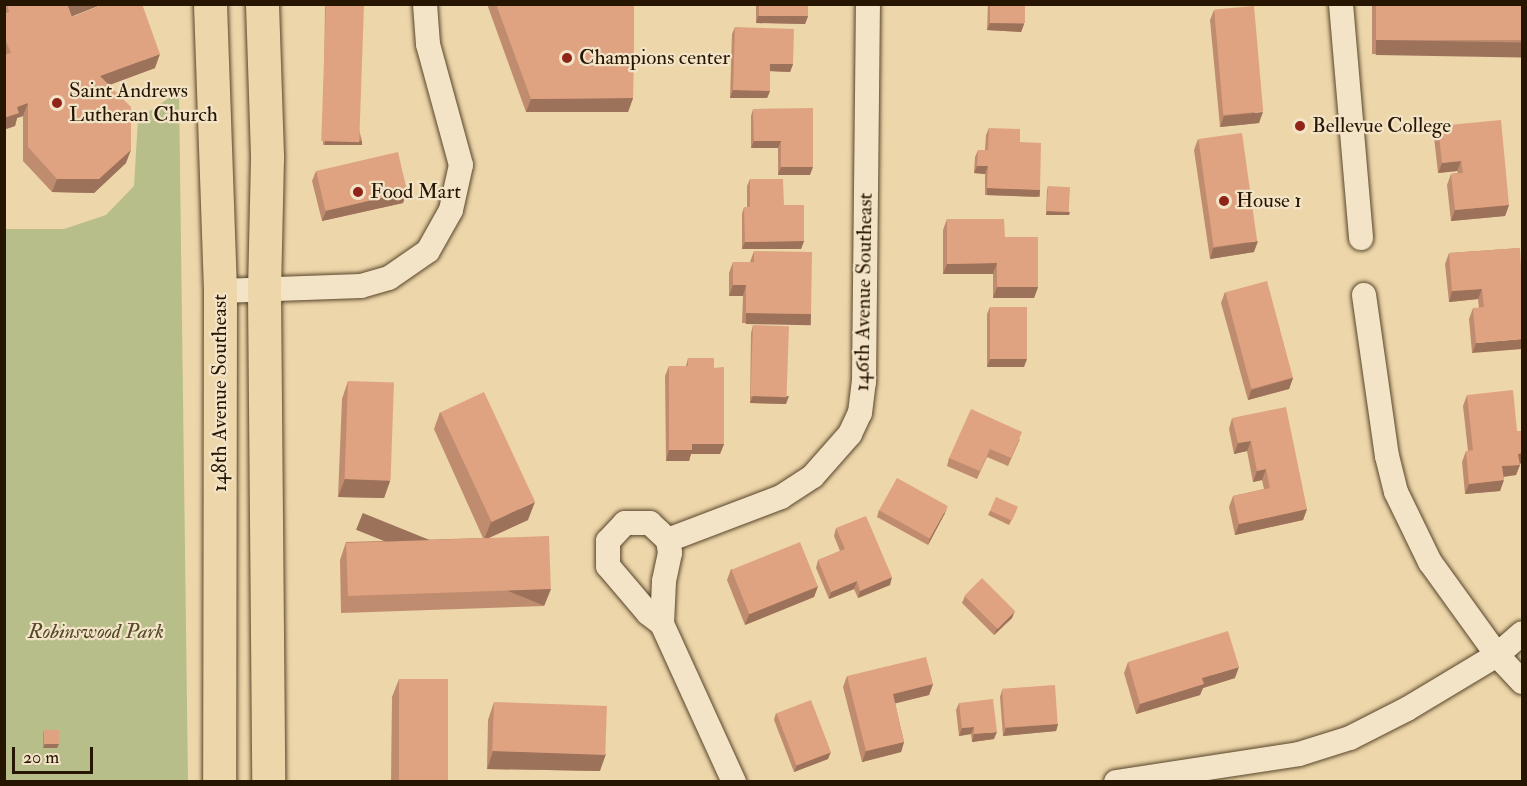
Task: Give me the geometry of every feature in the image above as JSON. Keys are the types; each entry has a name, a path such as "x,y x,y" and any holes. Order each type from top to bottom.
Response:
{"main road":[{"name":"148th Avenue Southeast","path":"210,4 220,291 219,782"},
{"path":"262,4 267,158 264,290 268,782"}],"street":[{"path":"220,291 361,286 388,278 428,251 444,225 461,165 428,44 425,4"},
{"name":"146th Avenue Southeast","path":"668,540 781,497 813,476 850,435 860,413 864,382 868,4"},
{"path":"1341,4 1361,238"},
{"path":"1364,295 1387,456 1396,492 1430,562 1497,655 1522,682"},
{"path":"663,624 664,580 670,553 668,540 650,523 638,521 615,531 606,553 616,576 663,624 734,782"},
{"path":"1116,782 1299,754 1350,738 1407,709 1497,655 1522,633"}],"green space":[{"name":"Robinswood Park","path":"179,91 188,781 5,782 5,229 64,229 106,215 134,186 138,119"}],"building":[{"name":"Saint Andrews Lutheran Church","path":"7,4 72,4 68,6 72,17 104,4 142,4 160,54 100,76 131,107 131,150 99,179 57,179 28,147 28,103 17,107 19,113 4,118 4,55 11,53 4,37 4,14 9,12"},
{"path":"326,4 364,5 359,142 321,141"},
{"name":"Champions center","path":"496,4 634,4 633,98 531,99"},
{"path":"759,4 808,4 808,16 759,16"},
{"path":"990,4 1025,4 1025,23 990,23"},
{"path":"1376,4 1522,4 1522,40 1376,40"},
{"path":"1254,6 1263,112 1223,115 1214,9"},
{"path":"735,27 794,29 793,64 770,64 770,91 733,90"},
{"path":"813,108 813,167 781,167 781,141 754,141 753,109"},
{"path":"1501,120 1509,205 1455,210 1451,174 1463,173 1461,161 1442,163 1438,126"},
{"path":"989,128 1020,129 1020,142 1041,143 1040,190 987,188 988,166 977,166 978,150 988,150"},
{"name":"House 1","path":"1242,133 1257,241 1214,247 1198,139"},
{"name":"Food Mart","path":"398,152 407,192 325,211 316,171"},
{"path":"750,179 783,179 784,205 804,205 804,241 745,242 744,207 750,207"},
{"path":"1048,186 1070,187 1069,212 1047,211"},
{"path":"947,219 1004,219 1005,237 1038,237 1038,287 997,287 997,263 947,264"},
{"path":"1520,248 1522,339 1476,343 1473,308 1484,307 1482,289 1452,291 1449,253"},
{"path":"754,251 812,252 811,314 746,313 746,285 733,285 733,262 754,262"},
{"path":"1267,281 1293,378 1251,389 1225,292"},
{"path":"990,307 1027,307 1027,359 990,359"},
{"path":"753,325 789,326 787,397 751,396"},
{"path":"688,358 714,358 714,368 724,367 724,444 692,444 692,450 669,450 669,366 688,366"},
{"path":"348,381 394,383 391,481 345,479"},
{"path":"1513,390 1517,431 1522,431 1522,453 1518,454 1520,465 1502,466 1504,480 1469,484 1466,451 1473,450 1467,395"},
{"path":"484,392 535,502 492,522 440,412"},
{"path":"1286,407 1307,509 1239,524 1233,496 1270,488 1266,469 1257,471 1251,441 1238,443 1232,418"},
{"path":"971,409 1022,432 1011,458 990,449 980,471 949,458"},
{"path":"897,478 948,506 930,538 879,510"},
{"path":"996,497 1018,507 1012,520 990,511"},
{"path":"866,516 892,577 860,591 857,581 831,592 818,560 845,549 836,528"},
{"path":"549,536 551,589 348,596 346,543"},
{"path":"800,542 818,587 749,614 731,570"},
{"path":"982,578 1015,611 998,629 964,596"},
{"path":"1228,631 1239,667 1202,678 1204,684 1140,704 1128,662"},
{"path":"926,657 933,684 893,694 904,742 866,751 847,676"},
{"path":"399,679 448,679 448,782 399,782"},
{"path":"1055,685 1058,724 1005,728 1002,689"},
{"path":"993,699 997,732 974,734 974,727 962,728 959,703"},
{"path":"811,700 831,752 797,766 776,713"},
{"path":"494,702 607,706 605,755 492,751"},
{"path":"44,730 59,730 59,744 44,744"}],"place":[{"name":"Champions center","path":"567,58"},
{"name":"Saint Andrews Lutheran Church","path":"57,103"},
{"name":"Bellevue College","path":"1300,126"},
{"name":"Food Mart","path":"358,192"},
{"name":"House 1","path":"1224,201"}]}
